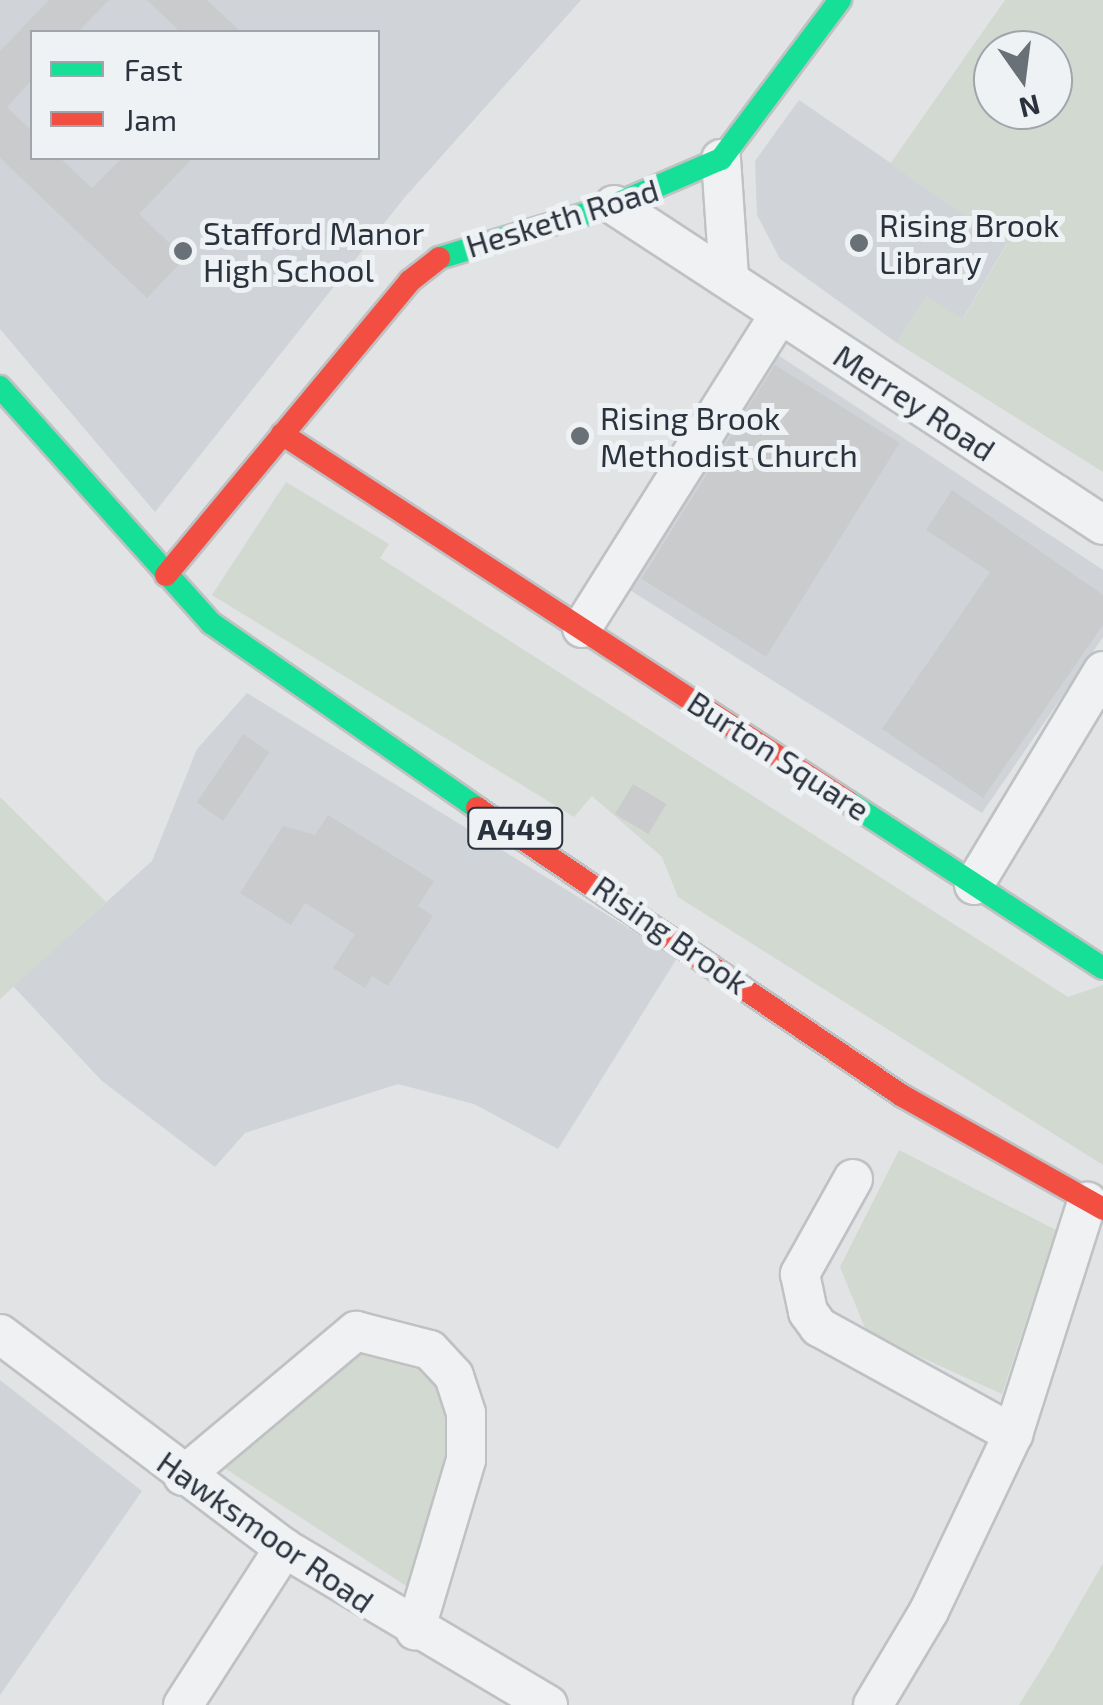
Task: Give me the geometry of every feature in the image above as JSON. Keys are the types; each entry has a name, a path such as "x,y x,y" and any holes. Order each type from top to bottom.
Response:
{"main road":[{"name":"Hesketh Road","path":"166,575 410,281 442,255 614,206 722,159 840,0"},
{"name":"Rising Brook","path":"0,387 166,575 256,659 695,948 901,1095 1095,1206"},
{"name":"Burton Square","path":"282,434 1103,968"}],"street":[{"path":"722,159 728,277"},
{"name":"Merrey Road","path":"614,206 1103,525"},
{"path":"582,628 780,314"},
{"path":"974,885 1103,671"},
{"path":"853,1180 800,1274 808,1312 819,1327 1013,1434"},
{"path":"873,1705 929,1611 1013,1434 1095,1206"},
{"path":"183,1476 356,1331 430,1350 454,1376 466,1413 466,1460 415,1632"},
{"name":"Hawksmoor Road","path":"0,1334 183,1476 284,1548 415,1632 548,1705"},
{"path":"183,1705 284,1548"}],"shaded area":[{"name":"Stafford Manor High School","path":"0,0 581,0 405,197 155,512 0,329"},
{"path":"1005,0 1103,0 1103,472 897,343 926,296 963,319 1007,244 890,164 973,46 973,130 1073,130 1073,30 984,30"},
{"path":"799,100 1007,243 962,320 926,297 897,343 780,259 757,215 755,161"},
{"path":"778,355 1103,570 1103,637 982,813 630,590"},
{"path":"286,482 389,544 380,558 1068,997 1103,985 1103,1165 678,897 662,857 592,796 574,817 212,595"},
{"path":"247,693 677,958 558,1149 474,1104 398,1084 245,1133 215,1167 102,1081 13,986 152,861 197,749"},
{"path":"0,797 106,902 0,999"},
{"path":"899,1150 1056,1230 1002,1394 867,1333 840,1267"},
{"path":"377,1342 424,1355 454,1392 459,1455 414,1591 218,1464 326,1362"},
{"path":"0,1380 142,1491 0,1695"},
{"path":"1103,1563 1103,1705 1019,1705 1053,1650"}],"building":[{"name":"Stafford Manor High School","path":"49,0 109,0 80,30 30,30 30,82 7,107 30,129 30,160 62,160 92,188 120,160 191,160 139,214 185,258 147,298 0,158 0,51"},
{"path":"147,0 207,0 239,30 178,30"},
{"path":"775,365 900,443 766,657 641,579"},
{"path":"952,490 1103,595 1103,625 983,798 882,729 990,572 926,530"},
{"path":"243,734 270,752 223,821 197,803"},
{"path":"633,784 666,804 648,834 615,814"},
{"path":"328,815 434,881 418,906 433,916 388,986 372,976 365,988 333,968 355,934 305,903 291,925 240,893 283,826 315,835"}],"traffic: fast":[{"path":"439,258 614,205 721,159 840,0"},
{"path":"0,387 211,623 477,808"},
{"path":"848,802 1103,968"}],"traffic: jam":[{"path":"166,575 410,281 439,258"},
{"path":"282,434 848,802"},
{"path":"477,808 901,1095 1103,1209"}],"place":[{"name":"Rising Brook Library","path":"859,243"},
{"name":"Stafford Manor High School","path":"183,251"},
{"name":"Rising Brook Methodist Church","path":"580,436"}]}
